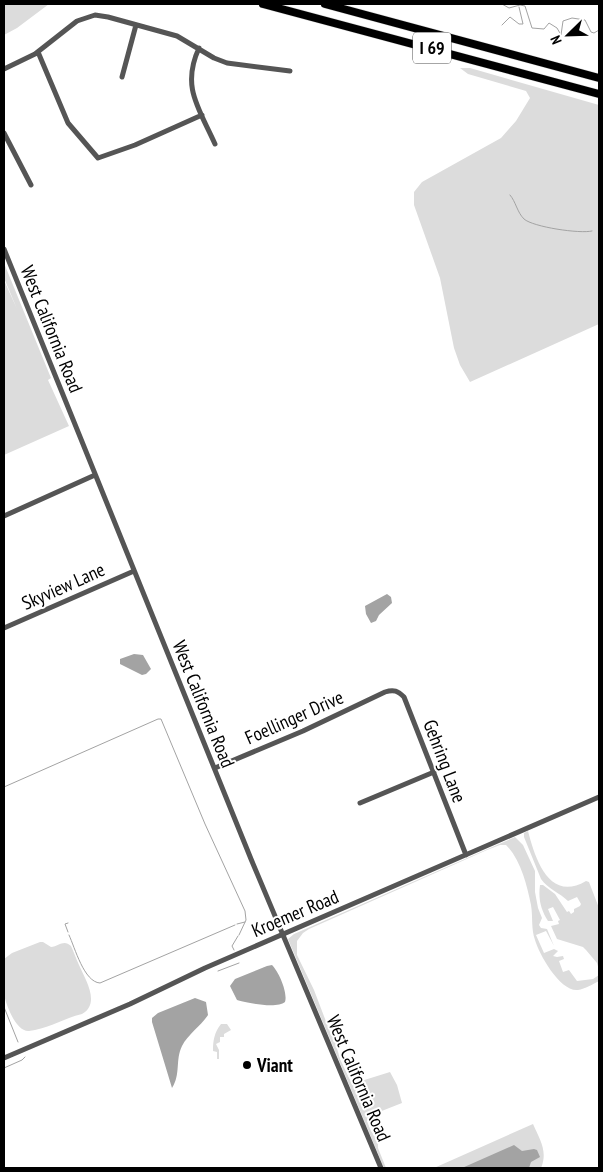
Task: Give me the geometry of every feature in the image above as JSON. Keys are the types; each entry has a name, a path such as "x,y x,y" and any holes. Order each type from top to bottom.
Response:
{"highway":[{"name":"I 69","path":"264,4 599,94"},
{"name":"I 69","path":"325,4 599,78"}],"street":[{"path":"4,69 38,52 77,21 90,15 108,17 176,36 222,61 290,71"},
{"path":"122,77 136,25"},
{"path":"199,48 191,69 190,82 193,94 215,144"},
{"path":"38,52 68,123 98,158 135,145 202,115"},
{"path":"4,133 31,185"},
{"name":"West California Road","path":"4,249 283,935 381,1168"},
{"path":"4,516 95,475"},
{"name":"Skyview Lane","path":"4,628 134,571"},
{"name":"Gehring Lane","path":"385,692 393,690 399,692 404,697 466,856"},
{"name":"Foellinger Drive","path":"215,768 385,692"},
{"path":"360,803 434,772"},
{"name":"Kroemer Road","path":"4,1058 599,796"}],"shaded area":[{"path":"4,4 49,4 17,28 4,35"},
{"path":"460,68 470,68 599,105 599,324 470,382 460,365 454,348 440,278 414,205 414,192 422,182 501,138 516,121 530,98 526,91 468,74"},
{"path":"4,263 51,378 48,380 69,426 4,455 4,280 17,309 4,278"},
{"path":"387,594 391,597 392,603 379,615 376,621 371,623 366,614 365,606"},
{"path":"134,654 143,655 151,669 146,674 142,675 120,664 120,659"},
{"path":"528,831 540,864 553,882 562,886 573,886 586,881 589,882 599,908 599,970 597,963 583,947 557,939 551,926 559,924 558,921 560,920 553,907 548,909 553,921 548,921 540,900 540,885 543,885 555,894 567,912 569,911 571,914 581,904 577,897 568,901 547,886 541,879 524,837 524,833"},
{"path":"515,837 523,845 535,871 535,892 542,918 539,925 541,928 547,929 554,946 546,931 536,935 544,953 554,949 558,951 553,956 563,956 564,959 559,961 563,972 569,970 577,981 593,979 599,975 599,981 578,990 571,989 564,985 551,971 537,946 534,936 531,905 523,874 516,858 506,845 500,845 487,850 309,929 297,941 297,955 314,990 335,1041 340,1059 351,1082 358,1082 390,1072 397,1085 402,1103 374,1114 367,1121 378,1141 378,1148 386,1168 384,1168 288,939 294,934"},
{"path":"40,942 51,947 64,943 71,946 88,984 91,997 88,1009 82,1014 29,1031 24,1030 16,1023 7,1005 3,990 4,959 12,953"},
{"path":"272,965 282,983 286,998 285,1002 269,1005 237,1000 230,986 235,979"},
{"path":"195,998 206,1002 208,1015 182,1046 175,1083 172,1088 152,1018 158,1013"},
{"path":"221,1024 227,1024 231,1030 224,1034 224,1037 220,1037 220,1042 216,1044 219,1050 219,1059 217,1059 217,1052 213,1051 213,1044 215,1034"},
{"path":"533,1124 544,1156 541,1168 434,1168"},
{"path":"514,1145 522,1151 537,1150 540,1157 531,1162 529,1168 462,1168"}],"waterway":[{"path":"502,4 509,8 520,5 525,6 532,28 544,29 549,23 557,28 561,35 563,21 572,18 585,20 591,32 594,33 599,30"},
{"path":"502,25 510,17 519,24 523,24 519,7"},
{"path":"510,195 524,219 529,222 557,229 578,232 592,231"},
{"path":"4,787 161,719 205,824 245,911 246,920 239,935"},
{"path":"237,924 245,922"},
{"path":"68,923 65,924 68,932"},
{"path":"69,935 85,971 89,977 100,983 235,925"},
{"path":"234,950 232,946 238,936"},
{"path":"218,971 239,963"},
{"path":"4,1007 18,1042"},
{"path":"4,1068 25,1057"}],"place":[{"name":"Viant","path":"247,1065"}]}
